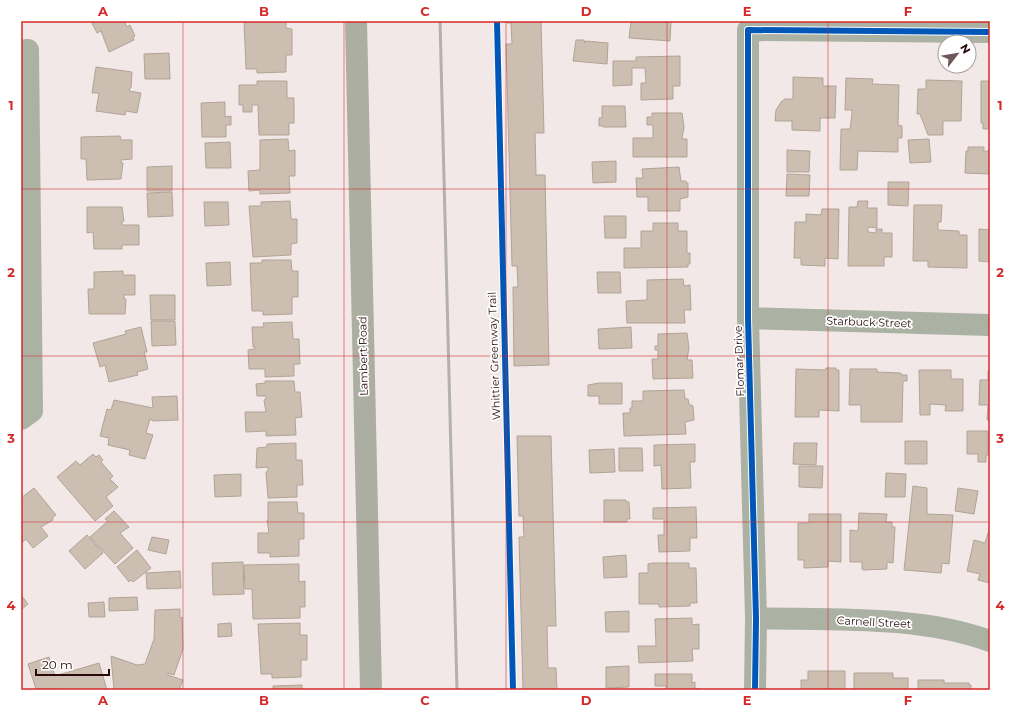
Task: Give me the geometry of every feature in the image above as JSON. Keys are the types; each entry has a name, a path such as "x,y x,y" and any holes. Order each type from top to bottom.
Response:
{"main road":[{"name":"Lambert Road","path":"356,21 371,690"}],"street":[{"name":"Flomar Drive","path":"755,690 756,618 748,318 748,30 990,32"},
{"path":"21,419 32,411 25,50"},
{"name":"Starbuck Street","path":"748,318 990,325"},
{"name":"Carnell Street","path":"756,618 906,622 965,632 990,641"}],"building":[{"path":"91,21 124,21 127,27 130,25 135,36 133,37 134,40 109,52 101,31 97,33"},
{"path":"244,21 286,21 286,28 292,29 292,55 286,55 286,72 257,73 257,69 246,69"},
{"path":"507,21 541,21 544,133 535,133 536,175 545,175 549,365 514,366 513,287 518,287 517,266 512,266 506,44 512,44 511,23 507,23"},
{"path":"631,21 671,21 670,41 629,38"},
{"path":"576,40 584,40 585,43 586,41 608,43 607,64 573,61"},
{"path":"169,53 170,79 145,79 144,54"},
{"path":"680,56 680,86 673,86 673,99 641,100 641,83 646,83 645,68 632,68 632,85 613,86 613,61 636,61 636,57"},
{"path":"96,67 132,72 131,88 129,91 141,93 137,113 126,111 125,115 96,111 99,93 92,93"},
{"path":"793,77 823,78 823,86 836,86 835,118 820,118 820,131 792,130 792,121 775,121 776,110 781,102 785,99 793,99"},
{"path":"846,78 873,79 872,84 899,85 898,125 902,126 902,138 898,138 898,152 858,151 857,170 840,170 841,129 850,129 852,114 852,110 845,110"},
{"path":"926,80 962,81 961,121 943,121 943,135 928,135 920,114 917,114 918,89 926,89"},
{"path":"257,81 287,81 287,98 294,98 294,123 289,123 289,135 259,135 258,105 252,105 252,112 243,112 243,105 239,105 239,85 257,85"},
{"path":"981,81 990,81 990,129 983,129 983,123 981,123"},
{"path":"225,102 225,117 231,116 231,125 226,125 226,137 202,137 201,103"},
{"path":"602,106 625,106 626,127 599,126 599,118 602,118"},
{"path":"652,113 682,113 684,127 682,139 687,139 687,157 633,157 633,138 653,138 653,125 647,125 647,117 652,117"},
{"path":"120,136 121,140 132,140 132,159 121,160 121,163 123,163 121,179 87,180 86,159 81,159 81,137"},
{"path":"288,139 289,151 295,150 295,176 289,176 290,193 260,194 260,190 249,191 248,171 260,170 260,140"},
{"path":"929,139 931,162 910,163 908,140"},
{"path":"230,142 231,168 206,168 205,143"},
{"path":"968,147 984,147 984,152 990,150 990,174 965,173 966,151 968,151"},
{"path":"787,150 810,151 809,172 787,172"},
{"path":"616,161 616,182 593,183 592,162"},
{"path":"172,166 172,191 147,191 147,167"},
{"path":"679,167 681,181 686,181 686,183 688,183 688,197 680,199 680,211 648,211 648,197 637,197 636,178 643,178 642,169"},
{"path":"787,174 810,175 809,196 786,196"},
{"path":"888,182 909,182 908,206 888,205"},
{"path":"172,192 173,216 148,217 147,193"},
{"path":"290,201 291,219 297,219 297,243 291,244 291,255 253,257 249,206 261,206 261,202"},
{"path":"858,201 868,201 867,208 877,208 877,228 868,227 868,232 876,233 876,229 882,229 882,233 892,233 892,257 884,257 884,266 848,266 849,207 857,207"},
{"path":"204,202 228,202 229,225 205,226"},
{"path":"914,205 942,205 941,222 938,222 938,230 959,231 959,235 967,235 967,268 928,267 928,261 913,261"},
{"path":"87,207 122,207 124,221 122,221 122,225 139,225 139,245 122,245 122,249 94,249 93,232 87,233"},
{"path":"822,209 839,209 838,259 825,258 825,266 801,265 801,258 794,258 795,222 806,222 806,214 821,215"},
{"path":"604,216 626,216 626,238 605,238"},
{"path":"653,223 678,223 678,231 687,231 687,253 690,253 690,264 688,264 688,267 624,268 624,248 641,248 641,231 653,231"},
{"path":"979,229 990,230 990,262 979,261"},
{"path":"262,260 291,260 292,271 298,271 298,297 292,297 292,314 263,315 263,311 252,311 250,263 262,263"},
{"path":"230,262 231,285 207,286 206,263"},
{"path":"123,271 123,275 135,275 135,295 124,295 124,299 126,299 125,314 89,314 88,289 94,289 94,272"},
{"path":"597,272 620,272 621,293 598,293"},
{"path":"683,279 684,286 690,285 691,310 684,310 685,323 627,323 626,301 647,300 647,280"},
{"path":"150,295 175,295 175,320 151,320"},
{"path":"151,321 175,321 176,345 152,346"},
{"path":"292,322 293,339 299,339 300,364 294,364 294,376 265,377 265,369 249,369 248,350 255,349 255,347 253,347 252,327 264,327 263,323"},
{"path":"141,327 147,352 144,352 148,369 137,372 138,375 109,382 105,365 100,367 93,343 126,334 125,331"},
{"path":"631,327 632,348 599,349 598,329"},
{"path":"687,333 689,348 687,360 692,360 693,378 653,379 652,359 658,359 658,350 655,350 655,346 658,346 658,334"},
{"path":"826,368 836,368 836,370 839,370 839,411 819,410 819,417 795,417 796,369 825,370"},
{"path":"850,369 877,369 877,372 901,373 901,375 907,375 907,381 903,381 902,422 861,422 861,405 849,405"},
{"path":"919,370 951,370 951,379 963,379 963,411 945,411 946,405 930,404 930,415 920,415"},
{"path":"988,371 990,371 990,420 987,420 988,405 979,405 980,380 988,380"},
{"path":"265,381 294,381 295,392 300,392 302,417 295,418 296,435 266,436 266,431 246,432 245,412 266,412 264,400 266,399 266,396 257,396 256,384 265,383"},
{"path":"599,383 622,383 622,404 599,404 599,396 588,396 588,385"},
{"path":"684,390 685,399 688,399 689,404 693,406 694,420 685,422 686,434 624,436 623,413 630,413 632,401 643,401 643,391"},
{"path":"177,396 178,420 153,421 150,419 146,433 153,435 145,459 129,455 130,450 108,445 109,438 100,436 107,409 111,410 114,400 153,408 152,397"},
{"path":"967,431 988,431 988,455 986,455 986,462 978,462 978,454 967,454"},
{"path":"517,436 551,436 556,626 547,626 548,668 556,668 557,690 523,690 519,537 524,537 523,516 519,516"},
{"path":"905,441 927,441 927,464 905,464"},
{"path":"296,443 296,460 302,460 303,485 297,485 297,497 268,498 266,472 268,471 268,467 256,468 257,448 267,447 267,444"},
{"path":"794,443 817,443 816,465 793,464"},
{"path":"695,444 695,462 690,462 691,488 662,489 661,465 654,466 654,445"},
{"path":"619,448 642,448 643,471 619,471"},
{"path":"614,449 615,472 590,473 589,450"},
{"path":"93,454 96,457 99,455 103,460 101,462 113,476 110,479 118,487 106,497 113,506 95,521 57,477 76,461 80,465"},
{"path":"799,466 823,466 822,488 799,487"},
{"path":"886,473 906,474 905,497 885,497"},
{"path":"241,474 241,496 215,497 214,475"},
{"path":"913,486 927,488 927,514 953,515 949,564 942,563 941,573 904,570"},
{"path":"34,488 56,515 52,518 53,520 41,527 48,536 33,548 26,539 23,542 21,539 21,498"},
{"path":"958,488 978,491 974,514 955,511"},
{"path":"604,500 626,500 626,502 629,502 630,519 627,519 627,522 604,522"},
{"path":"268,502 297,502 298,513 304,513 304,539 299,539 299,556 270,557 270,553 258,553 258,533 269,533 267,520"},
{"path":"696,507 697,538 690,538 690,551 659,552 658,535 664,535 664,519 653,519 653,508"},
{"path":"114,511 129,527 120,533 133,548 115,564 90,537 108,521 105,519"},
{"path":"859,513 887,514 886,522 892,522 892,527 895,527 893,563 887,562 887,569 864,570 862,569 862,562 850,562 850,530 858,531"},
{"path":"809,514 841,514 841,562 828,561 828,567 804,568 804,560 798,560 798,523 809,523"},
{"path":"989,530 990,583 978,580 980,574 967,571 974,540 985,543"},
{"path":"87,535 103,553 85,569 69,551"},
{"path":"152,537 169,540 166,554 148,550"},
{"path":"137,550 151,568 133,582 131,580 129,582 117,567"},
{"path":"626,555 627,577 604,578 603,557"},
{"path":"243,562 244,594 213,595 212,563"},
{"path":"689,563 689,568 696,568 697,603 690,603 690,606 659,607 659,604 639,604 639,573 648,573 648,564"},
{"path":"299,564 299,582 305,581 305,607 300,607 300,618 253,619 252,589 245,589 244,565"},
{"path":"180,571 181,588 147,589 146,573"},
{"path":"21,595 28,604 21,610"},
{"path":"137,597 138,610 109,611 109,598"},
{"path":"104,602 105,617 89,617 88,603"},
{"path":"180,609 180,618 182,617 183,649 174,675 168,673 168,675 183,680 179,690 114,690 111,656 137,665 145,664 154,639 155,610"},
{"path":"629,611 629,632 606,632 605,612"},
{"path":"692,618 692,625 699,624 699,649 692,649 693,661 639,663 638,646 656,646 655,619"},
{"path":"231,623 232,636 218,637 218,624"},
{"path":"300,623 300,635 307,635 307,660 301,660 301,677 272,678 272,674 261,674 258,624"},
{"path":"49,657 55,676 99,663 107,690 36,689 28,664"},
{"path":"629,666 629,687 606,688 606,667"},
{"path":"808,671 845,671 845,690 801,690 801,680 808,680"},
{"path":"854,673 893,673 893,678 908,678 908,690 854,690"},
{"path":"655,674 692,674 692,683 695,682 695,688 701,690 666,690 666,686 655,686"},
{"path":"918,680 944,680 944,683 969,683 969,685 971,685 971,690 918,690"},
{"path":"302,685 302,690 262,690 273,689 273,686"}],"railway":[{"path":"440,21 457,690"}],"cycle path":[{"name":"Whittier Greenway Trail","path":"497,21 513,690"},
{"path":"755,690 756,618 748,318 748,30 990,32"}]}
